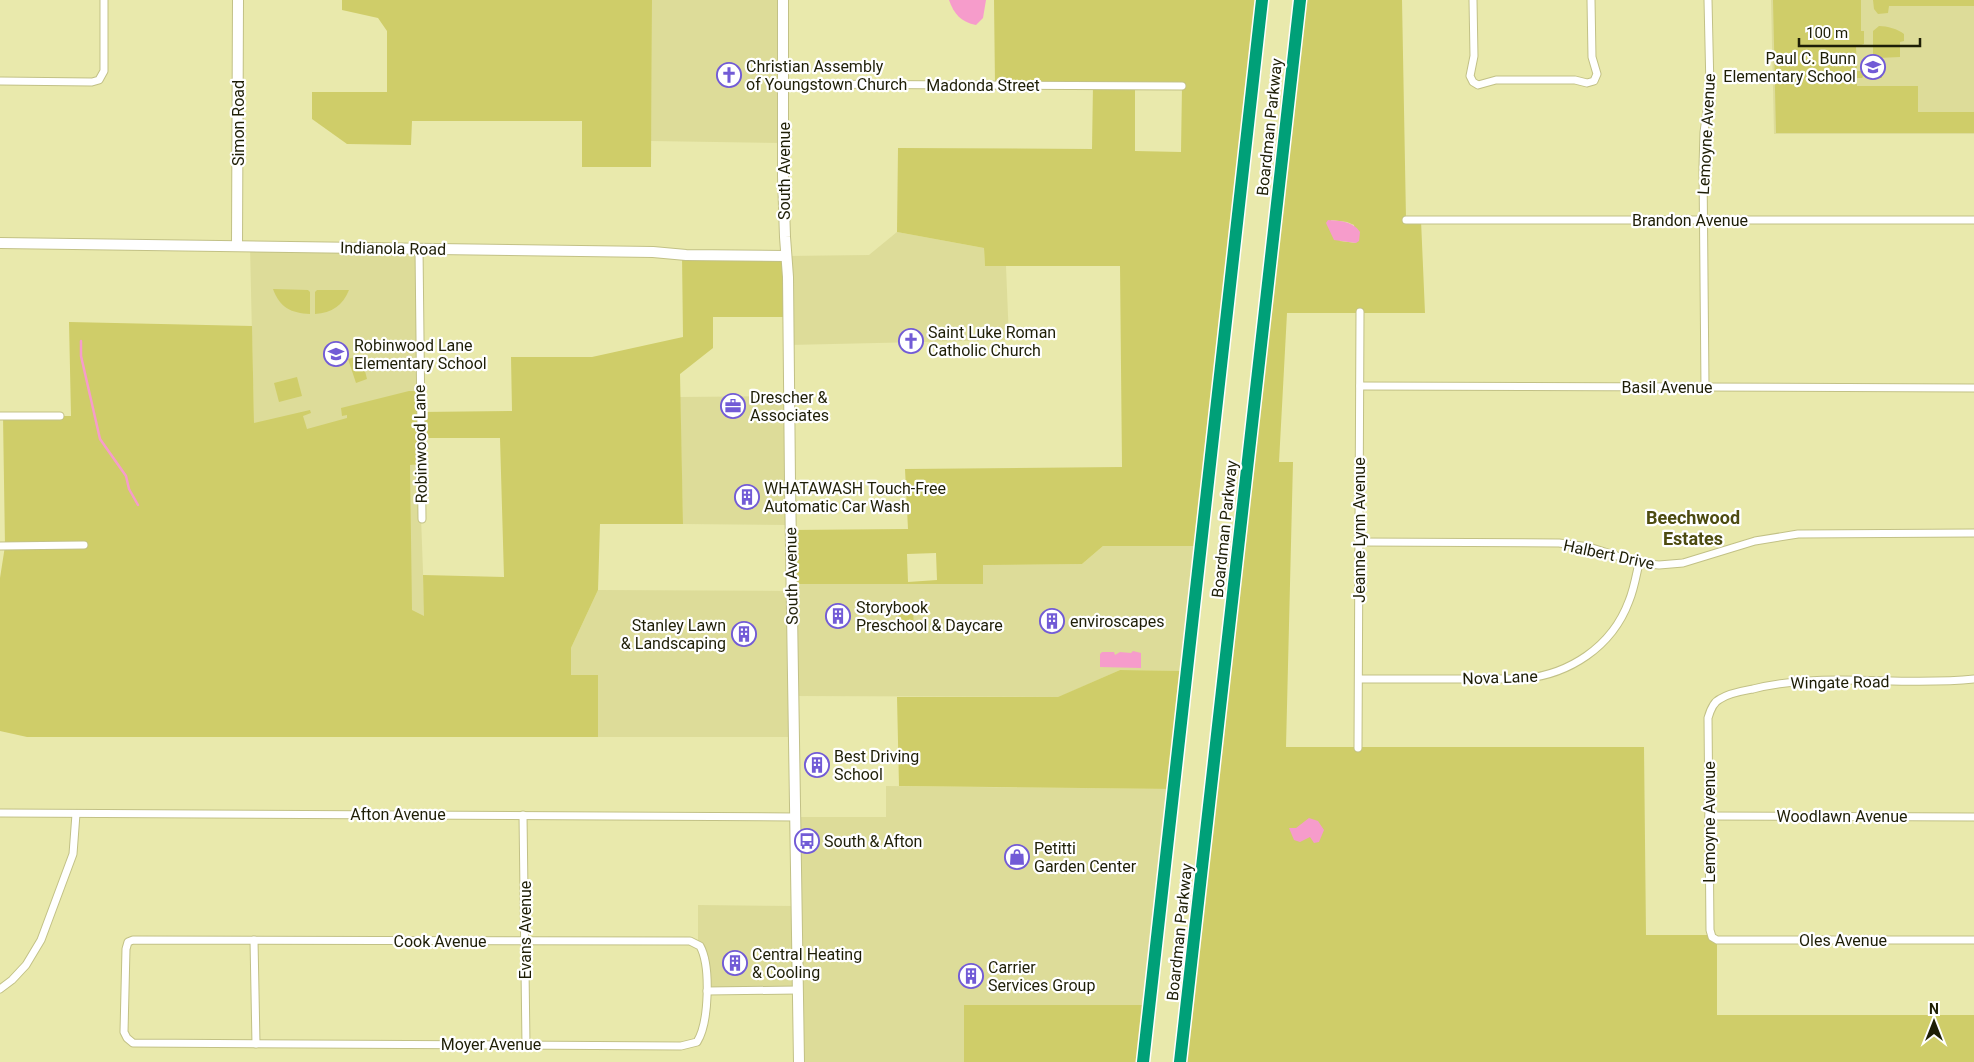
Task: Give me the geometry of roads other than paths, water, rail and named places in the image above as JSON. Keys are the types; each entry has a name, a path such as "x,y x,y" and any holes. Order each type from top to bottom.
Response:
{"highway":[{"name":"Boardman Parkway","path":"1143,1062 1262,0"},
{"name":"Boardman Parkway","path":"1180,1062 1300,0"}],"main road":[{"name":"Simon Road","path":"237,246 238,0"},
{"name":"South Avenue","path":"782,0 784,84 783,176 788,277 799,1062"},
{"name":"Indianola Road","path":"0,243 419,248 786,256"}],"street":[{"path":"0,81 92,82 99,80 104,71 104,0"},
{"path":"1473,0 1474,56 1470,76 1473,82 1478,85 1496,80 1575,80 1591,83 1597,74 1592,57 1591,0"},
{"name":"Lemoyne Avenue","path":"1705,387 1704,132 1710,89 1708,0"},
{"name":"Madonda Street","path":"784,84 1182,86"},
{"name":"Brandon Avenue","path":"1406,220 1974,220"},
{"name":"Robinwood Lane","path":"419,248 422,519"},
{"name":"Jeanne Lynn Avenue","path":"1358,748 1360,312"},
{"name":"Basil Avenue","path":"1360,386 1974,388"},
{"path":"0,416 60,416"},
{"name":"Halbert Drive","path":"1359,542 1559,543 1589,547 1639,563 1659,565 1683,563 1755,541 1798,534 1974,533"},
{"path":"0,546 84,546"},
{"name":"Nova Lane","path":"1359,678 1521,678 1540,676 1564,669 1594,650 1613,630 1629,601 1639,563"},
{"name":"Wingate Road","path":"1712,708 1716,701 1726,695 1780,684 1828,680 1952,681 1974,679"},
{"name":"Lemoyne Avenue","path":"1712,708 1708,718 1710,930 1712,938"},
{"name":"Afton Avenue","path":"0,813 795,817"},
{"path":"0,989 12,980 26,965 41,940 73,854 76,814"},
{"name":"Evans Avenue","path":"523,815 526,1044"},
{"name":"Woodlawn Avenue","path":"1709,816 1974,817"},
{"name":"Oles Avenue","path":"1712,938 1717,940 1974,940"},
{"name":"Cook Avenue","path":"141,1043 132,1043 124,1032 126,949 128,942 133,940 690,941 698,944 703,951 707,990"},
{"path":"254,940 256,1044"},
{"path":"707,990 798,990"},
{"name":"Moyer Avenue","path":"141,1043 690,1045 696,1042 700,1036 707,990"}],"waterway":[{"path":"81,341 81,356 100,439 126,476 129,489 138,505"}],"place":[{"name":"Paul C. Bunn Elementary School","path":"1873,67"},
{"name":"Christian Assembly of Youngstown Church","path":"729,75"},
{"name":"Saint Luke Roman Catholic Church","path":"911,341"},
{"name":"Robinwood Lane Elementary School","path":"336,354"},
{"name":"Drescher & Associates","path":"733,406"},
{"name":"WHATAWASH Touch-Free Automatic Car Wash","path":"747,497"},
{"name":"Storybook Preschool & Daycare","path":"838,616"},
{"name":"enviroscapes","path":"1052,621"},
{"name":"Stanley Lawn & Landscaping","path":"744,634"},
{"name":"Best Driving School","path":"817,765"},
{"name":"South & Afton","path":"807,841"},
{"name":"Petitti Garden Center","path":"1017,857"},
{"name":"Central Heating & Cooling","path":"735,963"},
{"name":"Carrier Services Group","path":"971,976"}],"district":[{"name":"Beechwood Estates","path":"1693,528"}]}
